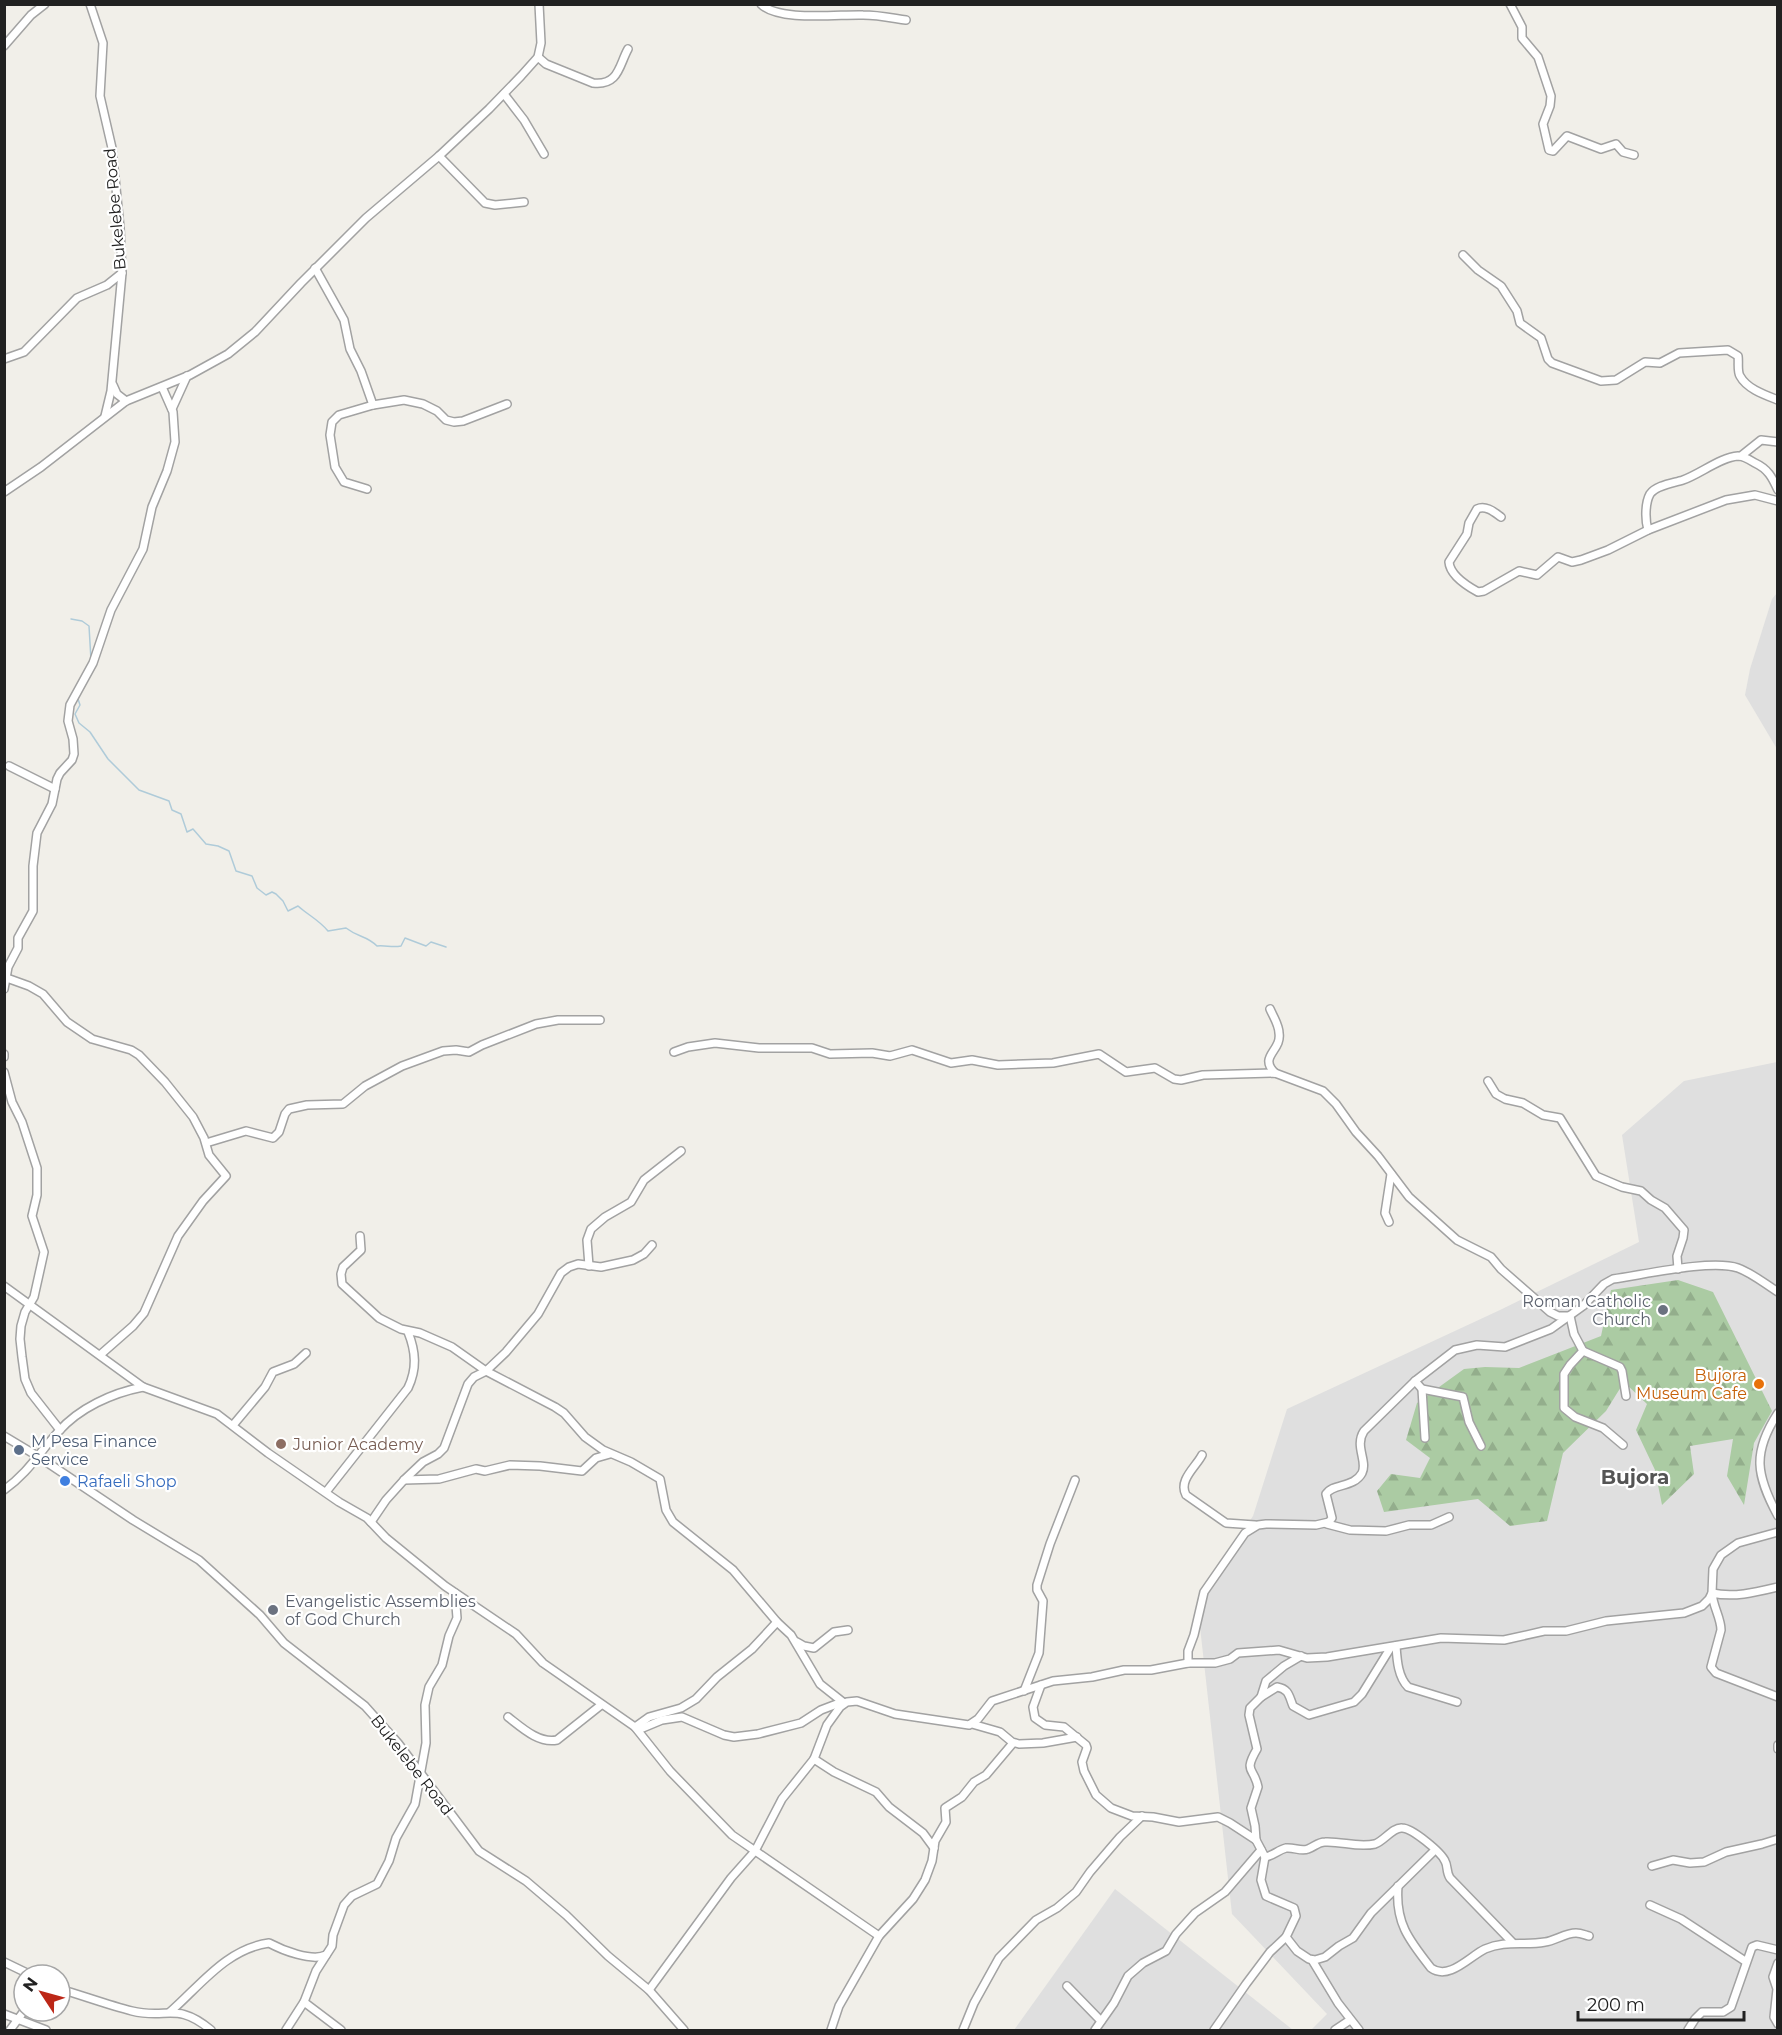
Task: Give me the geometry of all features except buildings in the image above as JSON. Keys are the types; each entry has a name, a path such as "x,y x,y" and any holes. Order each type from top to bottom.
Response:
{"street":[{"path":"4,46 31,15 45,4"},
{"name":"Bukelebe Road","path":"90,4 103,43 100,96 112,148 122,273 112,382 105,416"},
{"path":"4,492 126,401 187,376 228,354 255,332 366,218 439,156 504,94 538,57 541,43 539,4"},
{"path":"761,4 766,9 800,16 866,15 906,20"},
{"path":"1510,4 1522,27 1522,38 1538,57 1551,96 1543,124 1548,150 1553,151 1567,136 1601,149 1616,144 1623,152 1634,155"},
{"path":"532,63 546,64 600,84 607,82 621,69 628,49"},
{"path":"538,57 546,64"},
{"path":"504,94 524,120 544,154"},
{"path":"439,156 486,203 495,205 524,202"},
{"path":"1463,255 1481,272 1499,284 1516,311 1520,323 1542,338 1548,359 1552,363 1601,381 1610,382 1627,375 1646,362 1660,363 1679,353 1728,350 1738,356 1739,374 1742,379 1757,392 1778,400"},
{"path":"315,268 344,320 350,349 361,371 373,405"},
{"path":"4,359 24,352 77,298 107,285 122,273"},
{"path":"172,409 187,376"},
{"path":"112,382 117,394 126,401"},
{"path":"4,988 8,967 18,948 18,938 32,915 35,842 43,819 52,804 60,773 72,760 74,754 68,721 69,705 93,663 111,610 140,556 152,507 167,471 175,442 172,409 162,387"},
{"path":"367,489 340,478 335,467 330,428 334,419 339,415 373,405 404,400 423,404 437,411 446,420 463,422 507,405"},
{"path":"1648,530 1647,504 1654,490 1683,480 1726,459 1741,456 1761,440 1778,442"},
{"path":"1741,456 1773,472 1778,490"},
{"path":"1501,516 1488,508 1477,509 1469,523 1467,534 1449,562 1454,573 1478,592 1484,591 1519,571 1537,575 1558,557 1572,562 1608,550 1648,530 1726,500 1755,495 1778,501"},
{"path":"9,766 55,789"},
{"path":"5,978 29,986 43,994 67,1022 92,1039 131,1050 139,1055 165,1082 193,1117 206,1143 209,1155 225,1176 203,1201 178,1236 144,1313 133,1326 99,1355"},
{"path":"1270,1009 1280,1033 1269,1062 1270,1068 1275,1073"},
{"path":"206,1143 246,1131 273,1138 279,1132 284,1116 290,1109 307,1105 343,1104 365,1086 402,1066 443,1051 469,1052 520,1029 545,1023 600,1020"},
{"path":"674,1052 715,1043 759,1048 812,1048 830,1054 872,1053 890,1056 912,1050 951,1063 972,1060 998,1065 1053,1063 1099,1054 1126,1072 1155,1068 1174,1079 1181,1080 1203,1074 1275,1073 1326,1093 1409,1197 1457,1240 1491,1257 1501,1269 1550,1312 1558,1316 1570,1316"},
{"path":"4,1072 12,1102 22,1122 38,1172 37,1195 32,1216 44,1252 34,1297 23,1318 20,1339 25,1379 35,1398 60,1430"},
{"path":"1488,1081 1496,1094 1505,1099 1523,1102 1543,1115 1560,1118 1596,1176 1638,1190 1665,1208 1683,1230 1677,1256 1678,1269"},
{"path":"589,1266 587,1240 591,1229 600,1220 631,1202 644,1180 681,1151"},
{"path":"1389,1222 1385,1213 1391,1174"},
{"path":"360,1236 362,1249 343,1267 342,1286 379,1318 408,1332 420,1333 452,1347 486,1371 564,1413 585,1437 610,1454 632,1462 660,1479 666,1510 673,1522 733,1570 777,1622 804,1646 814,1648 834,1632 848,1630"},
{"path":"371,1522 404,1479 423,1462 443,1450 466,1387 474,1377 486,1371 538,1314 564,1270 574,1264 601,1267 633,1260 644,1254 652,1245"},
{"path":"1327,1524 1332,1518 1327,1503 1327,1492 1348,1485 1361,1474 1363,1468 1359,1442 1361,1435 1415,1381 1455,1350 1477,1345 1510,1346 1551,1329 1583,1306 1604,1284 1613,1279 1706,1265 1734,1267 1745,1270 1778,1292"},
{"path":"4,1286 143,1387 209,1410 234,1424 268,1453 371,1522 386,1538 455,1593 508,1628 543,1663 636,1729 670,1771 732,1834 879,1936"},
{"path":"1570,1316 1575,1336 1583,1351 1620,1366 1626,1396"},
{"path":"326,1492 408,1388 415,1359 408,1332"},
{"path":"1583,1351 1564,1374 1564,1408 1580,1420 1599,1425 1623,1445"},
{"path":"234,1424 265,1387 273,1372 294,1364 306,1353"},
{"path":"1415,1381 1422,1389 1425,1438"},
{"path":"4,1490 25,1474 60,1430 95,1404 143,1387"},
{"path":"1422,1389 1462,1396 1469,1422 1481,1446"},
{"path":"1778,1413 1763,1440 1759,1464 1762,1483 1778,1516"},
{"name":"Bukelebe Road","path":"4,1436 118,1511 199,1560 260,1615 284,1643 365,1706 398,1743 478,1851 526,1881 566,1915 608,1956 649,1990 684,2031"},
{"path":"404,1479 439,1479 476,1469 484,1471 510,1465 540,1466 582,1472 596,1458 610,1454"},
{"path":"1202,1455 1186,1479 1184,1488 1186,1495 1226,1523 1327,1524 1350,1530 1386,1531 1410,1525 1431,1525 1449,1516"},
{"path":"1024,1691 1039,1653 1043,1601 1037,1585 1075,1480"},
{"path":"1188,1663 1188,1651 1207,1586 1241,1538 1258,1525"},
{"path":"1778,1532 1738,1544 1721,1555 1713,1569 1712,1593 1714,1608 1721,1624 1719,1645 1712,1662 1713,1670 1746,1686 1778,1697"},
{"path":"1712,1593 1725,1596 1750,1594 1778,1587"},
{"path":"286,2031 304,2002 316,1971 332,1946 333,1935 346,1901 378,1883 389,1861 396,1838 415,1804 426,1743 424,1705 429,1687 442,1665 449,1636 457,1618 455,1593"},
{"path":"972,1724 992,1701 1053,1681 1092,1677 1118,1671 1151,1670 1188,1663 1215,1663 1229,1659 1238,1653 1271,1650 1300,1656 1327,1657 1441,1638 1504,1640 1544,1630 1572,1630 1606,1621 1684,1613 1702,1606 1712,1593"},
{"path":"636,1729 649,1717 681,1707 696,1699 717,1677 752,1649 777,1622"},
{"path":"795,1640 813,1676 843,1703"},
{"path":"1214,2031 1266,1956 1286,1937 1296,1911 1290,1905 1276,1901 1264,1893 1261,1880 1263,1853 1256,1840 1251,1805 1258,1785 1251,1773 1250,1765 1257,1749 1249,1715 1250,1708 1261,1696 1277,1687 1290,1694 1293,1706 1309,1715 1349,1705 1362,1694 1394,1647"},
{"path":"1394,1647 1403,1682 1408,1687 1457,1702"},
{"path":"1261,1696 1264,1683 1300,1656"},
{"path":"1041,1685 1033,1707 1035,1718 1045,1725 1064,1726 1087,1747 1082,1766 1096,1795 1112,1808 1132,1816 1185,1822 1218,1817 1256,1840"},
{"path":"636,1729 662,1720 681,1717 724,1735 734,1737 758,1734 801,1723 829,1706 857,1701 895,1714 950,1724 972,1724 1000,1732 1013,1743 1034,1744 1077,1737"},
{"path":"649,1990 731,1878 754,1851 782,1799 814,1759 827,1725 843,1703"},
{"path":"508,1717 535,1736 552,1741 558,1739 601,1705"},
{"path":"831,2031 839,2006 879,1936 913,1899 925,1880 932,1861 937,1835 946,1822 946,1806 962,1797 974,1782 986,1775 1013,1743"},
{"path":"814,1759 836,1773 876,1792 889,1807 922,1833 934,1848"},
{"path":"963,2031 974,2003 999,1958 1036,1920 1057,1908 1076,1892 1120,1837 1142,1816"},
{"path":"1263,1853 1272,1856 1287,1848 1306,1850 1324,1842 1352,1846 1372,1845 1401,1827 1424,1840 1435,1850 1446,1862 1446,1872 1450,1878 1512,1942"},
{"path":"1652,1866 1673,1860 1704,1862 1726,1852 1778,1839"},
{"path":"1312,1960 1325,1957 1353,1938 1371,1913 1435,1850"},
{"path":"1095,2031 1128,1976 1143,1963 1166,1951 1188,1921 1213,1899 1225,1892 1263,1853"},
{"path":"1398,1886 1397,1909 1403,1928 1434,1970 1439,1972 1466,1963 1484,1949 1512,1942 1545,1942 1576,1933 1590,1936"},
{"path":"1650,1905 1681,1918 1745,1961"},
{"path":"1286,1937 1297,1951 1312,1960 1359,2031"},
{"path":"170,2012 209,1973 247,1949 269,1943 311,1958 326,1955"},
{"path":"1688,2031 1702,2012 1723,2012 1731,2007 1745,1961 1753,1946 1778,1950"},
{"path":"1778,1962 1773,1977 1777,1989 1774,2018 1778,2024"},
{"path":"1067,1986 1101,2021"},
{"path":"72,1993 135,2012 170,2012 193,2017 211,2031"},
{"path":"304,2002 341,2031"},
{"path":"1335,2031 1350,2020"},
{"path":"29,2023 45,2031"}],"shaded area":[{"path":"1777,593 1777,749 1745,695 1750,669 1772,599"},
{"path":"1777,1062 1777,2030 1311,2030 1327,2014 1232,1914 1197,1600 1253,1516 1287,1409 1500,1310 1639,1242 1622,1135 1684,1081"},
{"path":"1115,1889 1293,2030 1014,2030"}],"green space":[{"path":"1678,1280 1713,1292 1772,1411 1754,1443 1744,1505 1727,1476 1733,1439 1690,1446 1694,1474 1662,1505 1655,1470 1636,1430 1647,1404 1624,1382 1606,1411 1563,1453 1547,1521 1510,1526 1478,1499 1384,1512 1377,1491 1391,1474 1420,1478 1430,1458 1406,1440 1417,1403 1464,1369 1519,1368 1601,1336 1611,1290"}],"waterway":[{"path":"71,619 82,621 89,626 91,660"},
{"path":"77,696 80,705 75,714 79,723 90,732 108,759 139,790 169,801 172,810 181,814 187,832 193,829 206,844 229,851 236,871 252,876 257,888 266,895 272,892 276,894 288,911 298,906 328,931 346,928 377,946 401,946 405,938 426,946 431,942 446,947"}],"place":[{"name":"Roman Catholic Church","path":"1663,1310"},
{"name":"Bujora Museum Cafe","path":"1759,1384"},
{"name":"Junior Academy","path":"281,1444"},
{"name":"M Pesa Finance Service","path":"19,1450"},
{"name":"Rafaeli Shop","path":"65,1481"},
{"name":"Evangelistic Assemblies of God Church","path":"273,1610"}],"district":[{"name":"Bujora","path":"1635,1477"}]}
